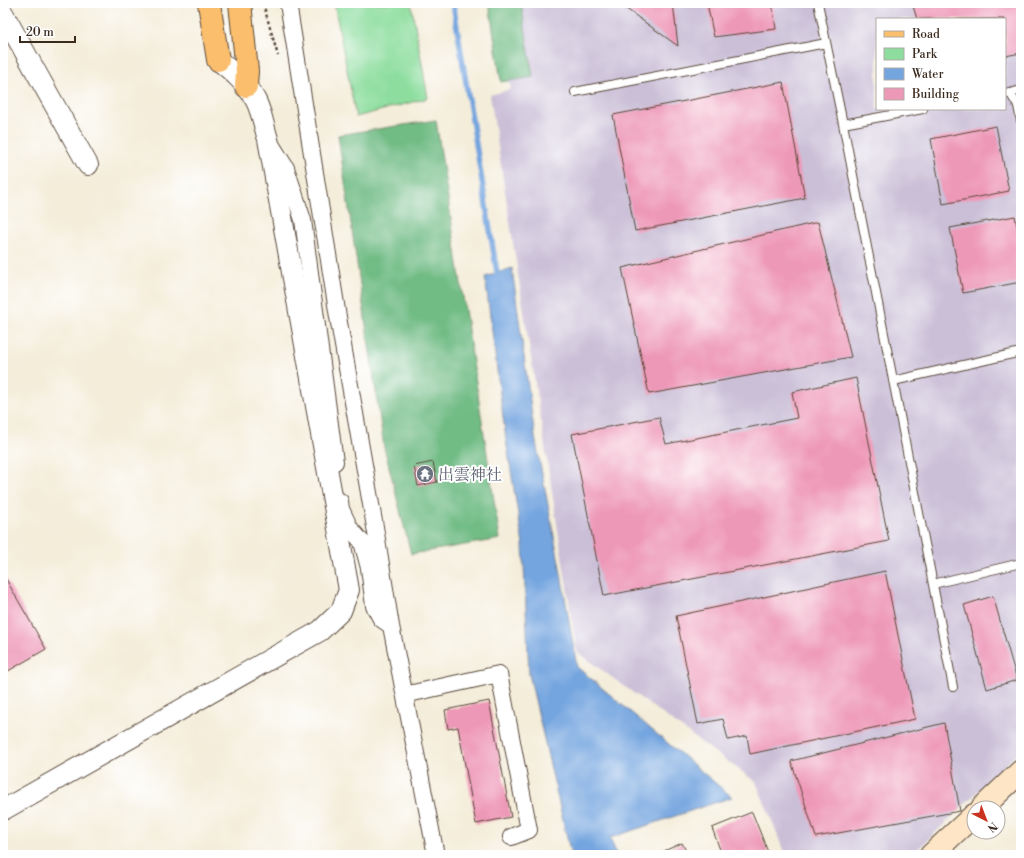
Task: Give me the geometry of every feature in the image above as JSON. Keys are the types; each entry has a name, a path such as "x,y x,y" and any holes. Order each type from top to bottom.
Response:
{"main road":[{"path":"209,3 218,60"},
{"path":"240,3 247,71 246,86"},
{"path":"990,800 1021,771"},
{"path":"931,855 966,822"}],"street":[{"path":"288,3 338,317 391,626 436,855"},
{"path":"3,13 88,165"},
{"path":"3,810 320,631 341,611 349,590 268,139 256,102 246,86 235,74 218,60"},
{"path":"268,139 286,168 303,220 342,509 350,528 362,542 369,568 374,606 381,619 391,626"},
{"path":"413,693 499,674 529,830 511,837"}],"lane":[{"path":"818,3 844,124 953,687"},
{"path":"575,92 826,43"},
{"path":"1021,90 1007,93 1018,106 1021,121"},
{"path":"844,124 918,110"},
{"path":"893,381 1021,352"},
{"path":"933,584 1021,563"}],"shaded area":[{"path":"493,3 1021,3 1021,750 969,800 966,800 966,803 912,855 786,855 756,782 577,652 490,95 511,89"}],"green space":[{"path":"334,3 411,3 428,98 356,117"},
{"path":"489,3 521,3 533,77 501,82"},
{"path":"436,120 500,539 411,554 384,447 338,135"}],"water":[{"path":"512,268 535,437 577,667 732,797 610,838 617,855 571,855 529,674 523,545 506,440 485,277"}],"building":[{"path":"618,3 673,3 678,46"},
{"path":"707,3 772,3 776,29 714,37"},
{"path":"912,3 1021,3 1021,53 1006,56 1006,18 917,18"},
{"path":"783,82 805,198 635,231 613,115"},
{"path":"996,126 1009,191 943,204 931,139"},
{"path":"1015,216 1021,247 1021,282 963,293 950,228"},
{"path":"818,222 851,357 649,394 622,268"},
{"path":"856,378 889,541 604,596 572,434 659,417 666,444 797,418 792,392"},
{"name":"出雲神社","path":"433,462 437,482 418,486 414,466"},
{"path":"885,571 915,719 750,754 747,736 728,740 723,719 698,724 676,616"},
{"path":"3,574 46,649 3,674"},
{"path":"993,596 1017,680 987,689 964,605"},
{"path":"489,701 511,817 476,824 458,727 448,729 445,710"},
{"path":"944,723 960,811 816,837 791,761"},
{"path":"752,812 768,852 760,855 722,855 712,828"},
{"path":"682,843 688,855 655,855"}],"waterway":[{"path":"453,3 498,279"}],"place":[{"name":"出雲神社","path":"425,474"}]}
